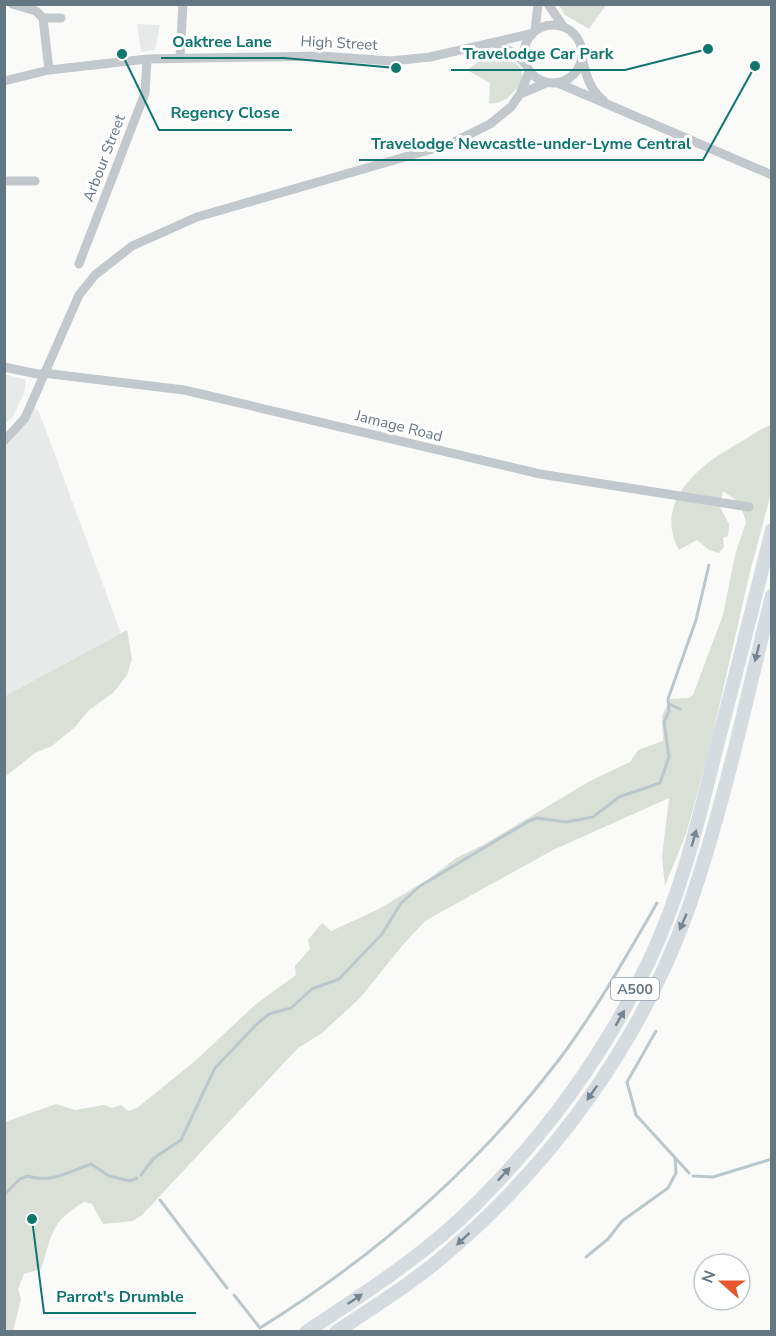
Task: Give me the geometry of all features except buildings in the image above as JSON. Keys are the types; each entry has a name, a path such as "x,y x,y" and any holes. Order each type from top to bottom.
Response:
{"highway":[{"name":"A500","path":"306,1332 429,1245 475,1205 565,1103 621,1017 650,961 671,910 694,838 771,530"},
{"name":"A500","path":"336,1332 446,1254 489,1215 568,1127 636,1024 688,910 712,836 771,596"}],"street":[{"path":"12,4 36,11 43,18 49,70"},
{"path":"180,58 183,4"},
{"path":"4,441 25,418 42,374 79,295 95,275 132,246 197,217 450,144 490,124 511,107 520,94 527,68 524,46 532,32 538,4"},
{"path":"548,4 563,26 578,38 582,58 595,93 612,108"},
{"path":"43,18 61,18"},
{"path":"532,32 551,24 563,26"},
{"name":"High Street","path":"4,81 49,70 147,59 321,56 391,61 430,57 532,32"},
{"path":"492,43 516,54 527,68 546,82"},
{"path":"558,83 576,72 582,58"},
{"name":"Arbour Street","path":"79,264 145,93 147,59"},
{"path":"520,94 546,82 558,83 771,175"},
{"path":"4,181 35,182"},
{"name":"Jamage Road","path":"4,367 42,374 184,390 540,474 749,507"}],"shaded area":[{"path":"559,5 606,5 589,29 565,15"},
{"path":"137,24 160,25 155,50 141,52"},
{"path":"498,48 521,68 523,81 504,100 489,103 490,83 467,70"},
{"path":"5,374 26,380 24,393 14,415 5,424"},
{"path":"31,405 39,412 121,633 5,696 5,441"},
{"path":"771,425 771,493 749,576 709,751 686,834 665,886 662,857 669,798 553,850 425,921 360,998 322,1033 298,1048 142,1215 133,1221 103,1224 92,1204 84,1202 64,1216 54,1230 41,1269 24,1274 18,1289 21,1299 13,1331 5,1332 5,1122 56,1104 75,1110 104,1105 112,1108 121,1105 128,1111 137,1108 195,1061 256,1004 296,975 295,966 310,949 308,940 322,923 331,931 377,910 429,879 456,858 483,845 590,781 630,762 638,750 663,741 662,716 670,699 688,698 693,695 723,615 735,555 746,522 740,503 723,491 720,507 729,524 728,536 723,538 724,547 719,553 709,550 697,540 679,550 672,532 672,515 676,500 685,486 710,461"},
{"path":"127,630 132,659 127,675 113,693 89,710 75,727 52,746 35,753 5,777 5,696"}],"waterway":[{"path":"141,1175 154,1158 181,1140 215,1068 256,1025 269,1014 291,1008 312,989 339,979 382,934 401,903 420,886 529,821 537,818 566,822 593,817 619,797 660,783 669,757 664,722 669,711 668,699 696,620 709,565"},
{"path":"669,704 680,709"},
{"path":"234,1295 260,1328 302,1301 383,1241 458,1174 526,1100 572,1042 622,964 657,903"},
{"path":"656,1031 627,1082 636,1115 689,1173"},
{"path":"586,1257 608,1239 622,1221 668,1188 676,1173 675,1159"},
{"path":"693,1176 713,1177 772,1159"},
{"path":"4,1195 20,1179 28,1176 52,1178 91,1164 109,1176 130,1181 137,1178"},
{"path":"160,1200 227,1288"}],"place":[{"name":"Travelodge Car Park","path":"708,49"},
{"name":"Regency Close","path":"122,54"},
{"name":"Travelodge Newcastle-under-Lyme Central","path":"755,66"},
{"name":"Oaktree Lane","path":"396,68"},
{"name":"Parrot's Drumble","path":"32,1219"}]}
